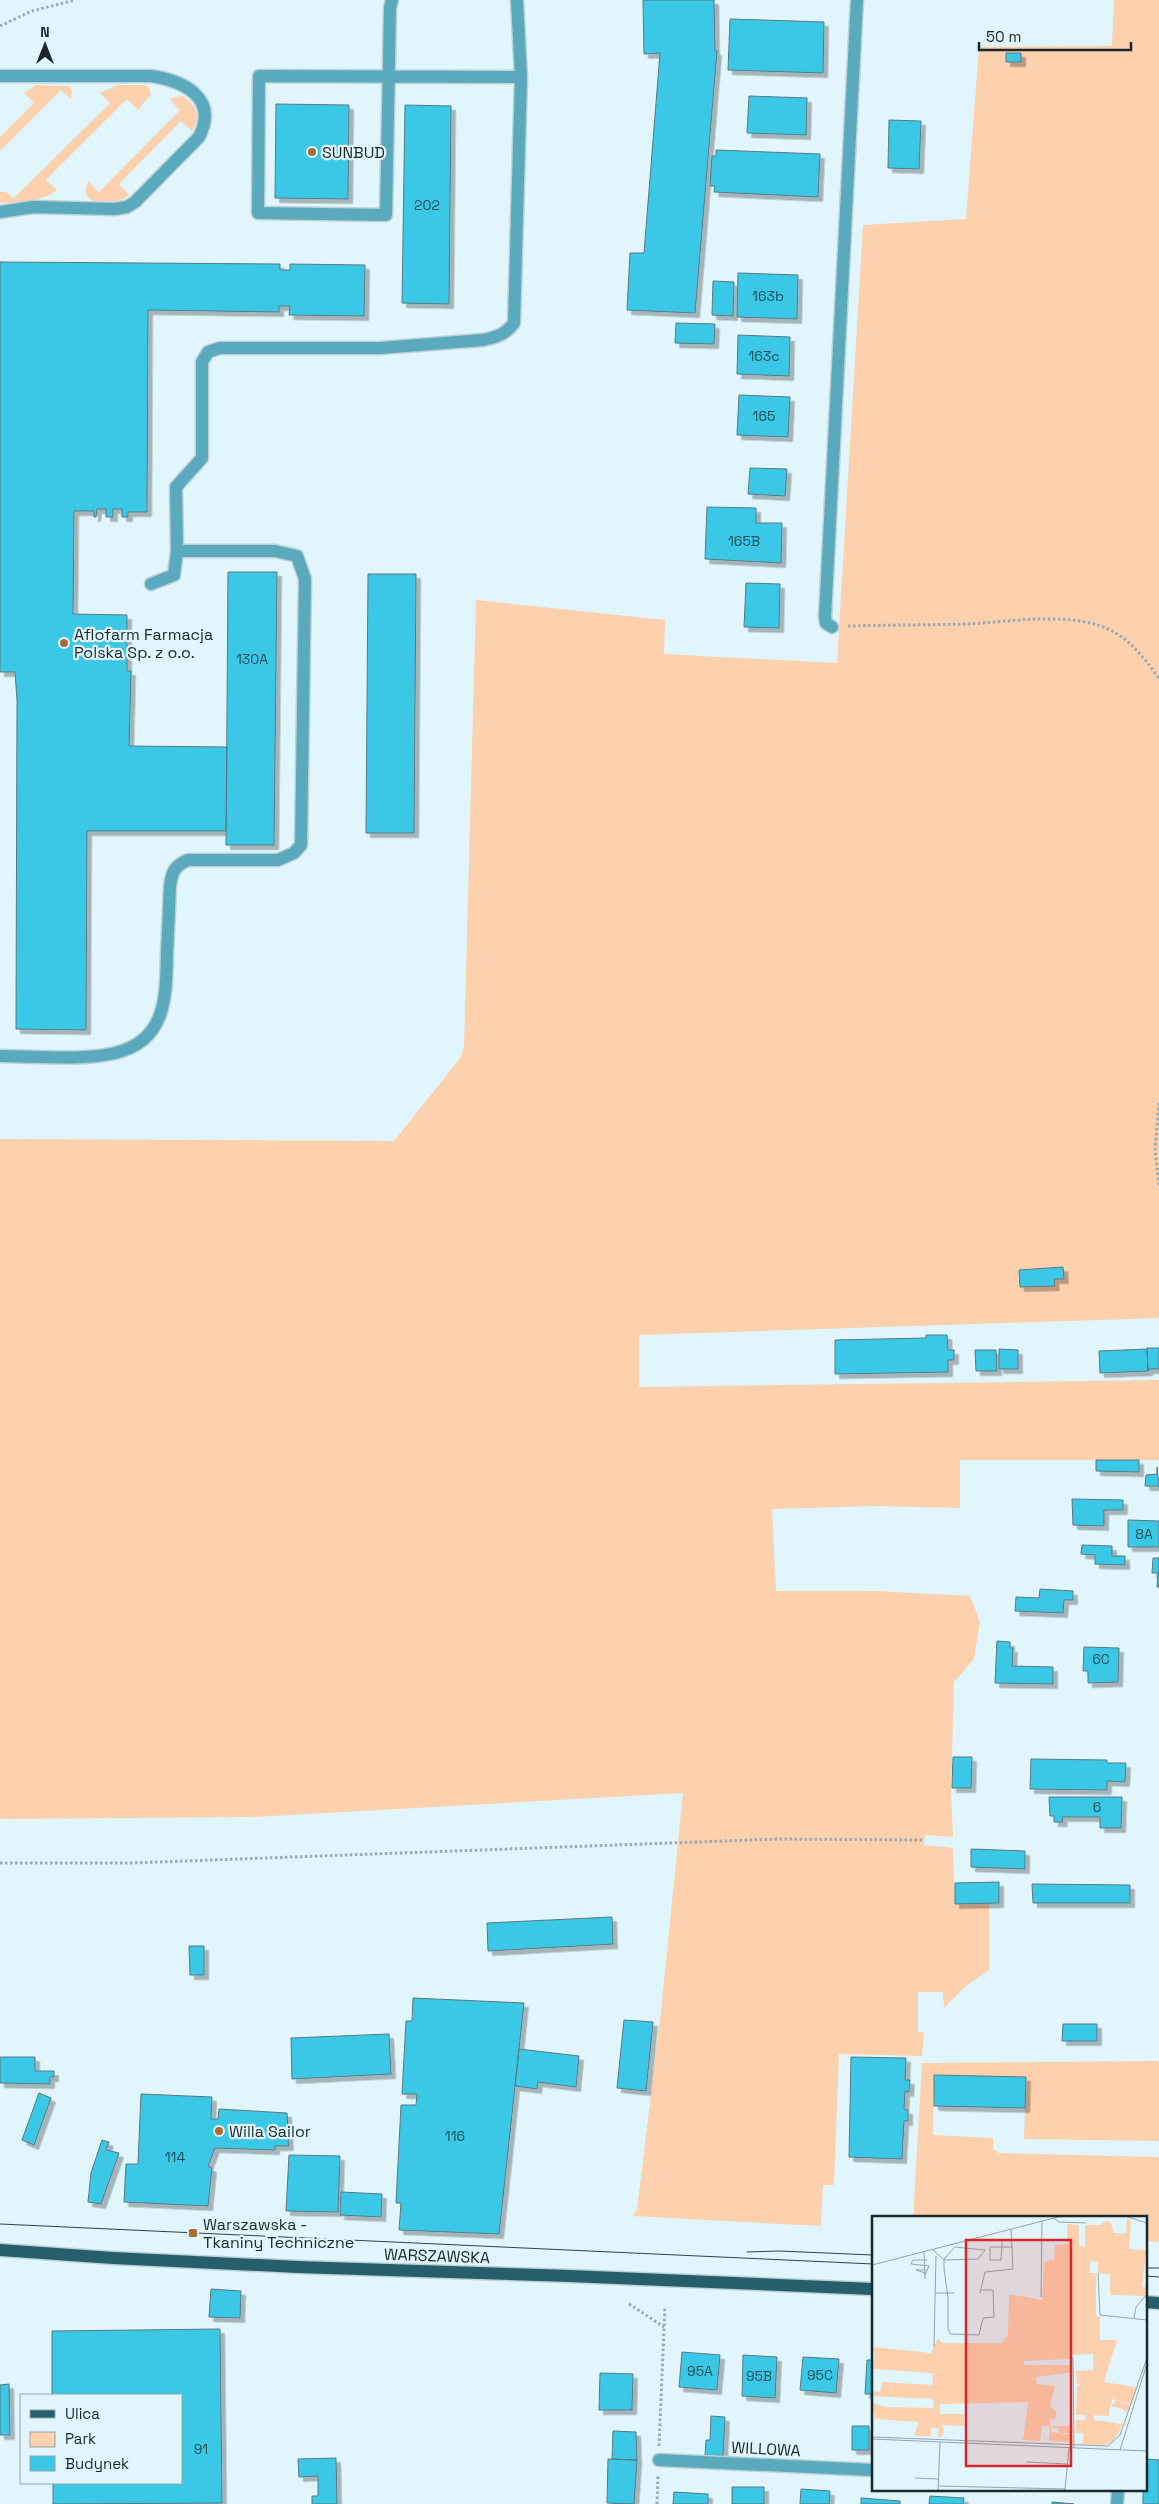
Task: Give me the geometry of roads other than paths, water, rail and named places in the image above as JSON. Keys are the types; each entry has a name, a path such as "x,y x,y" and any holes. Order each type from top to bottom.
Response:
{"main road":[{"name":"WARSZAWSKA","path":"0,2250 292,2267 570,2276 872,2290"},
{"path":"1146,2302 1159,2303"}],"street":[{"path":"392,0 389,76 386,215 258,213 259,76 389,76 521,77"},
{"path":"151,584 174,575 177,551 176,487 202,458 202,362 208,352 220,348 380,348 483,340 497,338 508,331 514,322 516,311 521,77 517,0"},
{"path":"832,627 826,623 825,617 857,0"},
{"path":"0,76 151,76 164,78 187,87 196,95 203,105 205,115 204,127 199,137 135,202 127,207 115,209 33,207 0,212"},
{"path":"0,1056 90,1056 114,1053 133,1046 151,1032 160,1016 166,997 170,886 172,872 178,864 188,860 278,860 294,853 301,845 305,579 297,556 275,552 177,551"},
{"name":"WILLOWA","path":"658,2460 872,2470"}],"tram line":[{"path":"0,2224 872,2264"},
{"path":"747,2252 779,2251 872,2255"},
{"path":"1146,2268 1159,2268"},
{"path":"1146,2276 1159,2277"}],"place":[{"name":"SUNBUD","path":"312,152"},
{"name":"Aflofarm Farmacja Polska Sp. z o.o.","path":"64,643"},
{"name":"Willa Sailor","path":"219,2131"},
{"name":"Warszawska - Tkaniny Techniczne","path":"193,2233"}]}
